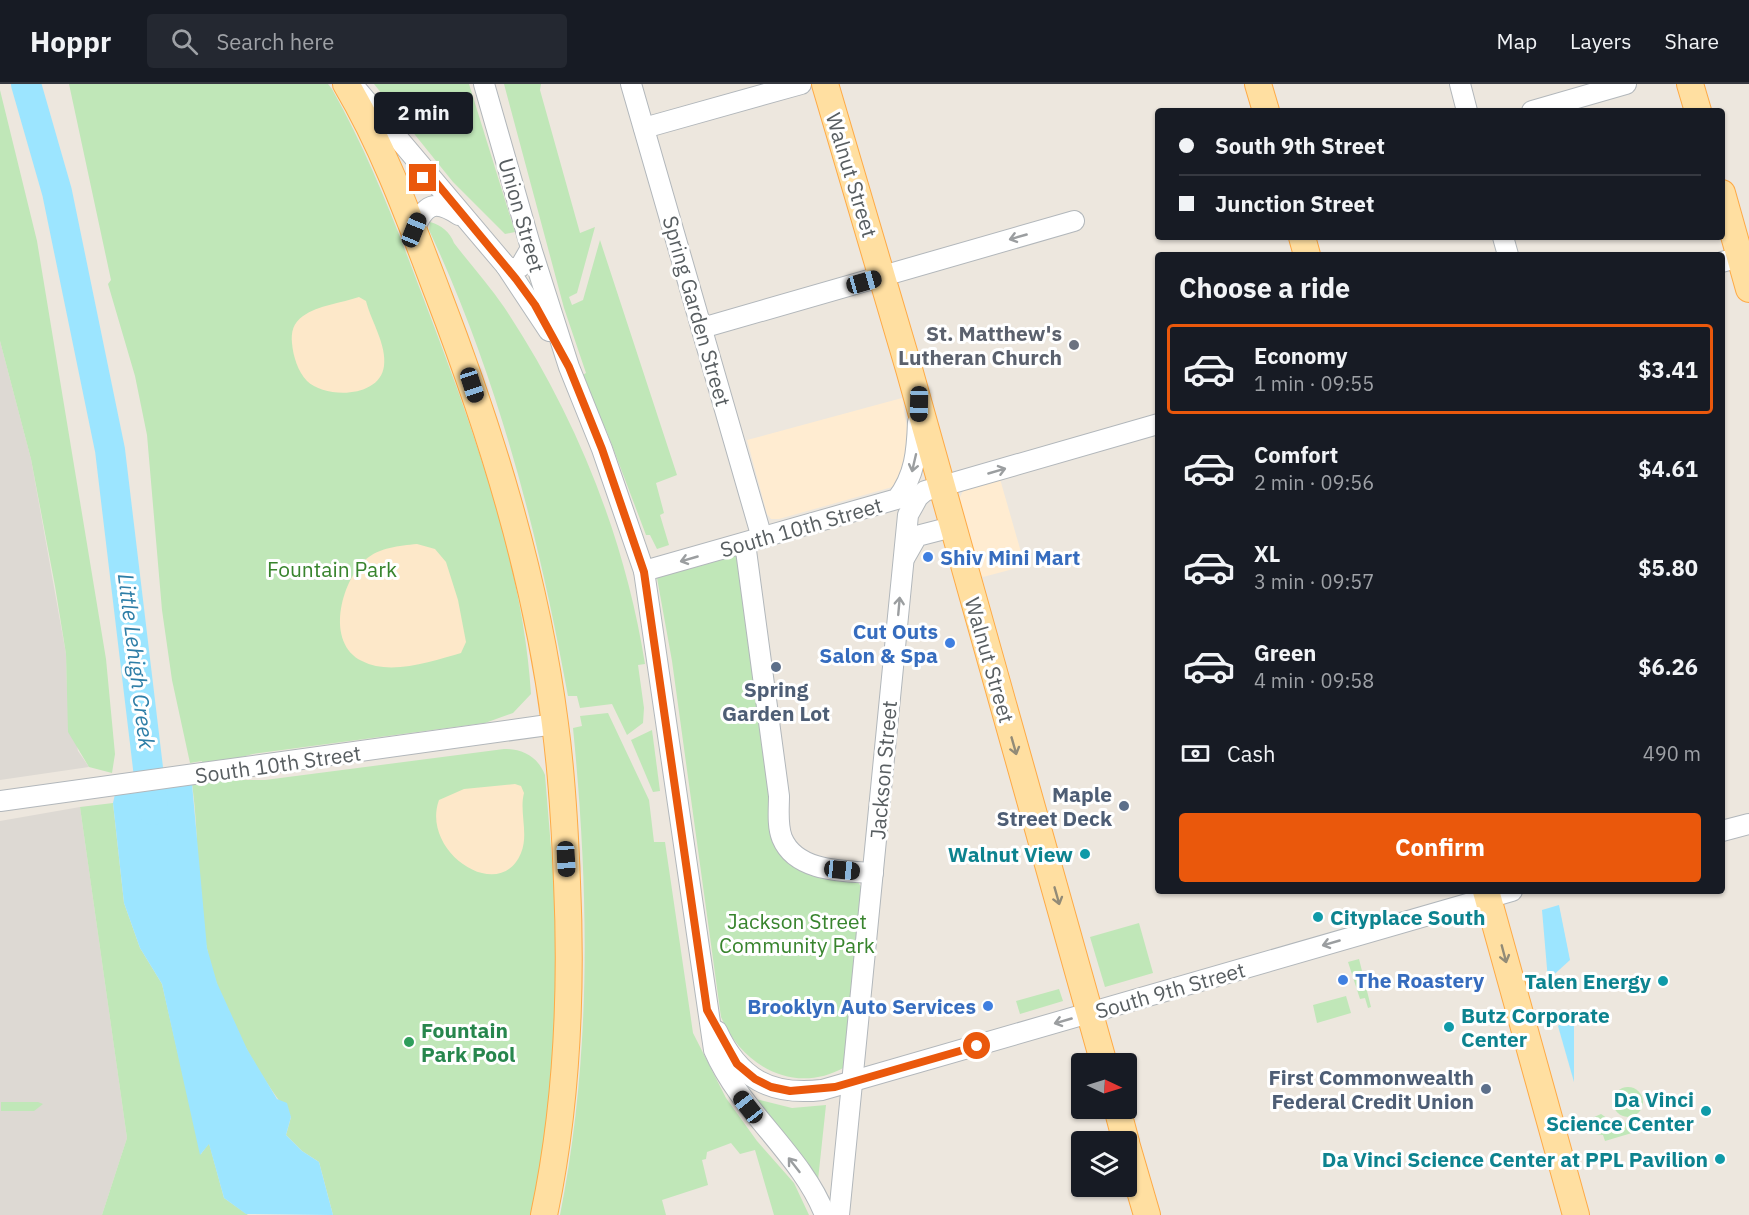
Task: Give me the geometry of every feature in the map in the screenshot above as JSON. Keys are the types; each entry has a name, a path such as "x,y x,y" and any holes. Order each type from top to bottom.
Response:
{"main road":[{"path":"346,84 399,192 465,364 505,492 534,606 555,724 563,800 570,949 564,1082 544,1215"},
{"name":"Walnut Street","path":"825,84 919,404 1101,1053"},
{"path":"1258,84 1265,108"},
{"path":"1690,84 1697,108"},
{"path":"1725,206 1737,257 1749,289"},
{"path":"1496,894 1576,1215"},
{"path":"1137,1180 1147,1215"}],"street":[{"path":"353,84 506,266 535,305 569,367"},
{"name":"Union Street","path":"484,84 531,248 569,367 602,449 644,572 714,1050 722,1070 734,1088 807,1181 825,1215"},
{"name":"Spring Garden Street","path":"632,84 702,328 753,540 782,837 797,857 816,866 873,873"},
{"path":"644,128 801,84"},
{"path":"1460,84 1466,108"},
{"path":"1542,108 1626,84"},
{"path":"399,192 408,182 419,178 434,180"},
{"path":"414,230 421,214 428,207 439,205 467,220"},
{"path":"702,328 1074,221"},
{"path":"506,266 513,270 520,267 531,248"},
{"name":"South 10th Street","path":"644,572 753,540 902,507 914,468 919,404"},
{"path":"941,487 1155,425"},
{"name":"Jackson Street","path":"839,1215 902,565 902,507 925,491 941,487"},
{"path":"902,565 917,536 952,527"},
{"name":"South 10th Street","path":"0,801 555,724"},
{"path":"1725,830 1749,824"},
{"name":"South 9th Street","path":"852,1082 1493,894"},
{"name":"Union Street","path":"707,1010 729,1053 755,1079 771,1087 800,1092 852,1082"}],"shaded area":[{"path":"0,341 31,459 66,654 67,690 78,751 89,767 0,780"},
{"path":"902,398 908,432 907,465 896,486 779,519 771,519 767,514 747,440"},
{"path":"1000,479 1025,566 983,577 978,571 959,499 964,489"},
{"path":"80,807 127,1138 102,1215 0,1215 0,821"}],"green space":[{"name":"Fountain Park","path":"69,84 328,84 332,89 359,141 394,222 461,399 493,496 518,595 531,694 513,713 485,723 253,754 203,767 202,761 190,763 172,680 162,610 147,435 135,376 108,284 111,280"},
{"path":"374,84 469,84 515,232 505,234 453,182"},
{"path":"504,84 541,84 540,90 580,233 595,227 577,293 569,297 572,305 583,300 600,240 677,475 656,483 664,513 660,515 669,545 657,549 650,535 646,535 607,432 581,376 586,373 564,308"},
{"path":"0,90 37,241 106,659 115,754 112,773 89,767 68,732 66,654 55,586 31,459 0,341"},
{"path":"430,222 448,232 504,307 553,390 594,478 625,570 645,664 638,665 644,708 643,723 627,735 612,704 580,708 577,696 568,696 544,577 514,458 476,342 429,230"},
{"name":"Jackson Street Community Park","path":"739,554 777,846 857,881 863,889 845,1067 826,1075 807,1078 789,1077 756,1062 742,1050 721,1017 672,661 657,578"},
{"path":"608,713 649,800 654,842 665,842 693,1033 726,1098 757,1141 794,1183 809,1215 774,1215 755,1150 740,1154 731,1143 707,1152 706,1159 702,1160 708,1185 662,1200 666,1215 560,1215 578,1094 584,972 582,850 573,728 582,726 580,716"},
{"path":"652,730 660,791 653,792 631,740"},
{"path":"504,749 529,755 538,763 545,775 559,945 555,1054 543,1151 532,1215 333,1215 319,1162 302,1151 286,1135 291,1117 240,1038 213,971 203,929 192,784 220,780 265,780"},
{"path":"113,803 124,903 140,948 162,984 201,1154 209,1143 224,1198 248,1215 102,1215 127,1138 80,807"},
{"path":"1139,923 1153,973 1105,987 1090,937"},
{"path":"1359,959 1371,1007 1368,1008 1365,998 1360,999 1348,962"},
{"path":"1059,989 1063,1001 1020,1014 1016,1001"},
{"path":"1346,996 1351,1013 1317,1023 1313,1005"},
{"path":"1628,1087 1638,1092 1643,1102 1638,1112 1628,1117 1618,1112 1613,1102 1618,1092"},
{"path":"756,1099 792,1108 826,1105 818,1180"},
{"path":"1,1102 43,1104 34,1111 1,1111"},
{"path":"1601,1114 1611,1121 1616,1120 1629,1124 1649,1118 1652,1127 1605,1141 1603,1135 1595,1134 1590,1125 1592,1118"}],"sand":[{"path":"359,297 366,301 381,341 384,366 380,377 363,390 351,392 339,393 316,387 307,381 296,364 292,331 300,319 309,312"},
{"path":"417,544 435,549 446,562 458,600 466,642 461,653 412,666 385,667 362,661 343,641 340,627 344,597 349,583 365,560 377,552"},
{"path":"515,784 521,786 524,793 524,838 521,853 511,868 497,874 481,873 465,866 451,853 441,838 436,819 439,800 464,789"}],"water":[{"path":"192,784 207,948 217,983 247,1049 277,1099 287,1103 291,1117 286,1135 302,1151 319,1162 333,1215 246,1214 224,1198 209,1144 200,1155 162,984 140,948 124,903 113,803 115,794"},
{"path":"1559,905 1570,960 1548,980 1542,910"},
{"path":"1574,1012 1574,1082 1558,1026"}],"waterway":[{"name":"Little Lehigh Creek","path":"26,84 57,192 110,450 153,810"}],"place":[{"name":"St. Matthew's Lutheran Church","path":"1074,345"},
{"name":"Shiv Mini Mart","path":"928,557"},
{"name":"Cut Outs Salon & Spa","path":"950,643"},
{"name":"Spring Garden Lot","path":"776,667"},
{"name":"Maple Street Deck","path":"1124,806"},
{"name":"Walnut View","path":"1085,854"},
{"name":"Cityplace South","path":"1318,917"},
{"name":"The Roastery","path":"1343,980"},
{"name":"Talen Energy","path":"1663,981"},
{"name":"Brooklyn Auto Services","path":"988,1006"},
{"name":"Butz Corporate Center","path":"1449,1027"},
{"name":"Fountain Park Pool","path":"409,1042"},
{"name":"First Commonwealth Federal Credit Union","path":"1486,1089"},
{"name":"Da Vinci Science Center","path":"1706,1111"},
{"name":"Da Vinci Science Center at PPL Pavilion","path":"1720,1159"}],"route":[{"path":"423,178 434,180 506,266 535,305 569,367 602,449 644,572 707,1010 729,1053 737,1064 755,1079 771,1087 800,1092 835,1087 977,1046"}]}
